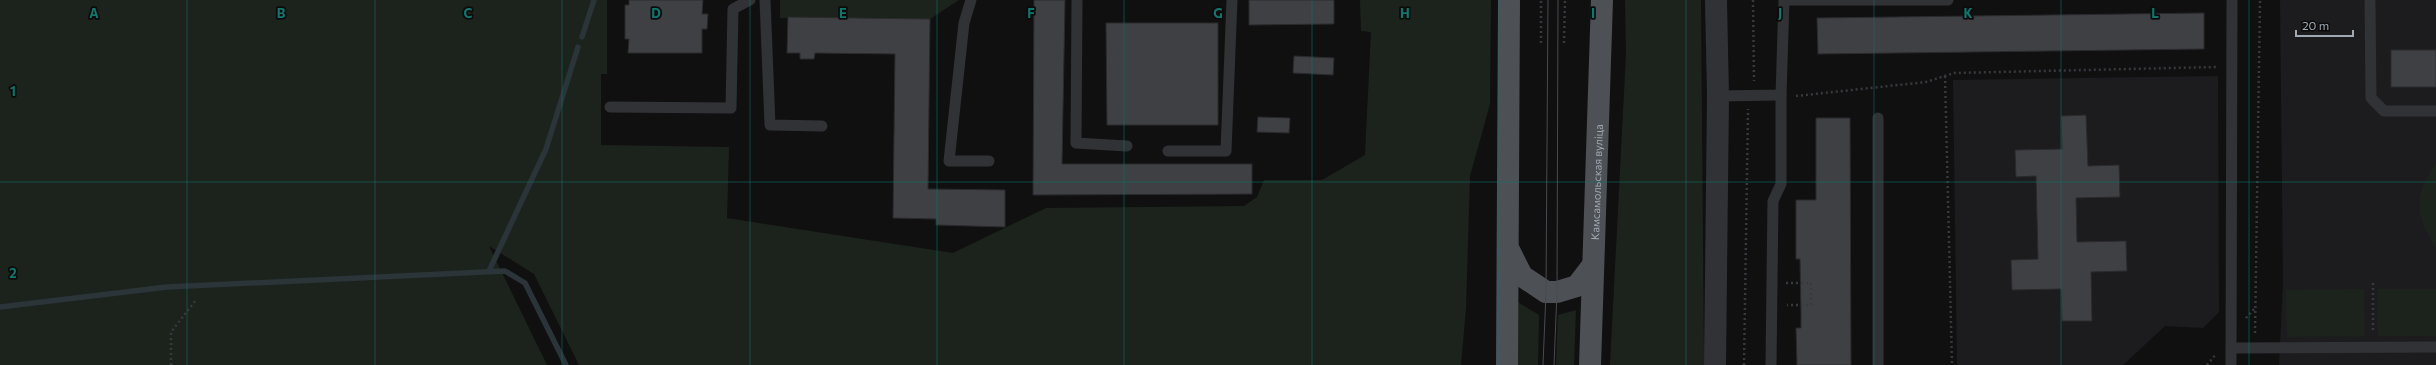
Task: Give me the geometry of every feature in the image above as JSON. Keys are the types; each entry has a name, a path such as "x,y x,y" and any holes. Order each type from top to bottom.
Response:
{"main road":[{"path":"1507,365 1510,251 1509,0"},
{"name":"Камсамольская вуліца","path":"1590,365 1602,0"},
{"path":"1510,251 1522,276 1546,292 1557,292 1577,286 1593,265"}],"street":[{"path":"1715,365 1718,96 1716,0"}],"lane":[{"path":"610,107 731,108 734,9 750,0"},
{"path":"765,0 770,125 822,126"},
{"path":"971,0 964,23 949,161 990,161"},
{"path":"1077,0 1076,143 1127,146"},
{"path":"1168,151 1226,151 1232,0"},
{"path":"1772,365 1773,201 1780,184 1784,0 1948,0"},
{"path":"2232,0 2232,365"},
{"path":"2370,0 2371,98 2384,111 2436,111"},
{"path":"1718,96 1781,96"},
{"path":"1878,118 1878,365"},
{"path":"2232,348 2436,347"}],"path":[{"path":"1541,0 1541,43"},
{"path":"1564,43 1565,0"},
{"path":"1744,365 1747,111 1754,96 1753,0"},
{"path":"2254,347 2260,0"},
{"path":"1781,96 1806,97 1926,82 1954,73 2232,67"},
{"path":"1945,76 1952,365"},
{"path":"1800,283 1810,283 1811,305 1800,305"},
{"path":"2373,283 2373,347"},
{"path":"171,365 171,332 196,300"}],"shaded area":[{"path":"0,0 607,0 607,74 601,74 601,145 729,147 727,218 953,253 1046,208 1244,206 1257,197 1264,180 1322,180 1365,155 1371,32 1361,31 1360,0 1491,0 1490,104 1470,176 1466,308 1461,365 579,365 534,274 489,246 547,365 0,365"},
{"path":"780,0 959,0 930,19 780,18"},
{"path":"1625,0 1701,0 1704,365 1610,365 1626,54"},
{"path":"2280,0 2436,0 2436,365 2279,365 2283,283"},
{"path":"2218,76 2219,312 2203,328 2165,326 2123,365 1957,365 1953,80"},
{"path":"2436,164 2436,248 2424,226 2421,216 2420,196 2423,186"},
{"path":"2364,289 2365,336 2287,337 2286,290"},
{"path":"2377,289 2436,289 2436,336 2378,336"},
{"path":"1518,302 1539,315 1538,365 1518,365"},
{"path":"1576,310 1574,365 1556,365 1558,315"}],"building":[{"path":"629,0 703,0 702,14 708,14 707,29 702,29 702,53 628,53 629,39 625,39 625,5 629,5"},
{"path":"1034,0 1065,0 1062,164 1252,164 1252,194 1033,195"},
{"path":"1249,0 1334,0 1334,24 1249,25"},
{"path":"2204,13 2204,49 1818,54 1817,18"},
{"path":"788,17 930,19 928,189 1005,190 1005,227 936,225 936,219 893,218 895,54 815,53 814,59 800,59 800,53 787,53"},
{"path":"1106,23 1218,23 1218,125 1107,125"},
{"path":"2391,50 2436,50 2436,87 2391,87"},
{"path":"1294,56 1334,58 1333,75 1293,73"},
{"path":"2086,115 2088,166 2119,165 2120,197 2076,198 2077,242 2126,241 2127,271 2091,272 2092,321 2062,321 2061,289 2012,290 2011,260 2038,259 2036,176 2016,177 2015,150 2062,149 2061,116"},
{"path":"1258,117 1290,118 1289,133 1257,132"},
{"path":"1816,118 1850,118 1851,365 1797,365 1796,328 1801,328 1801,312 1800,259 1796,259 1796,200 1816,200"}],"waterway":[{"path":"582,37 594,0"},
{"path":"489,271 546,149 578,47"},
{"path":"0,307 167,287 505,271 525,283 566,365"}],"tram line":[{"path":"1543,365 1546,292 1548,0"},
{"path":"1554,365 1557,292 1558,0"}]}
